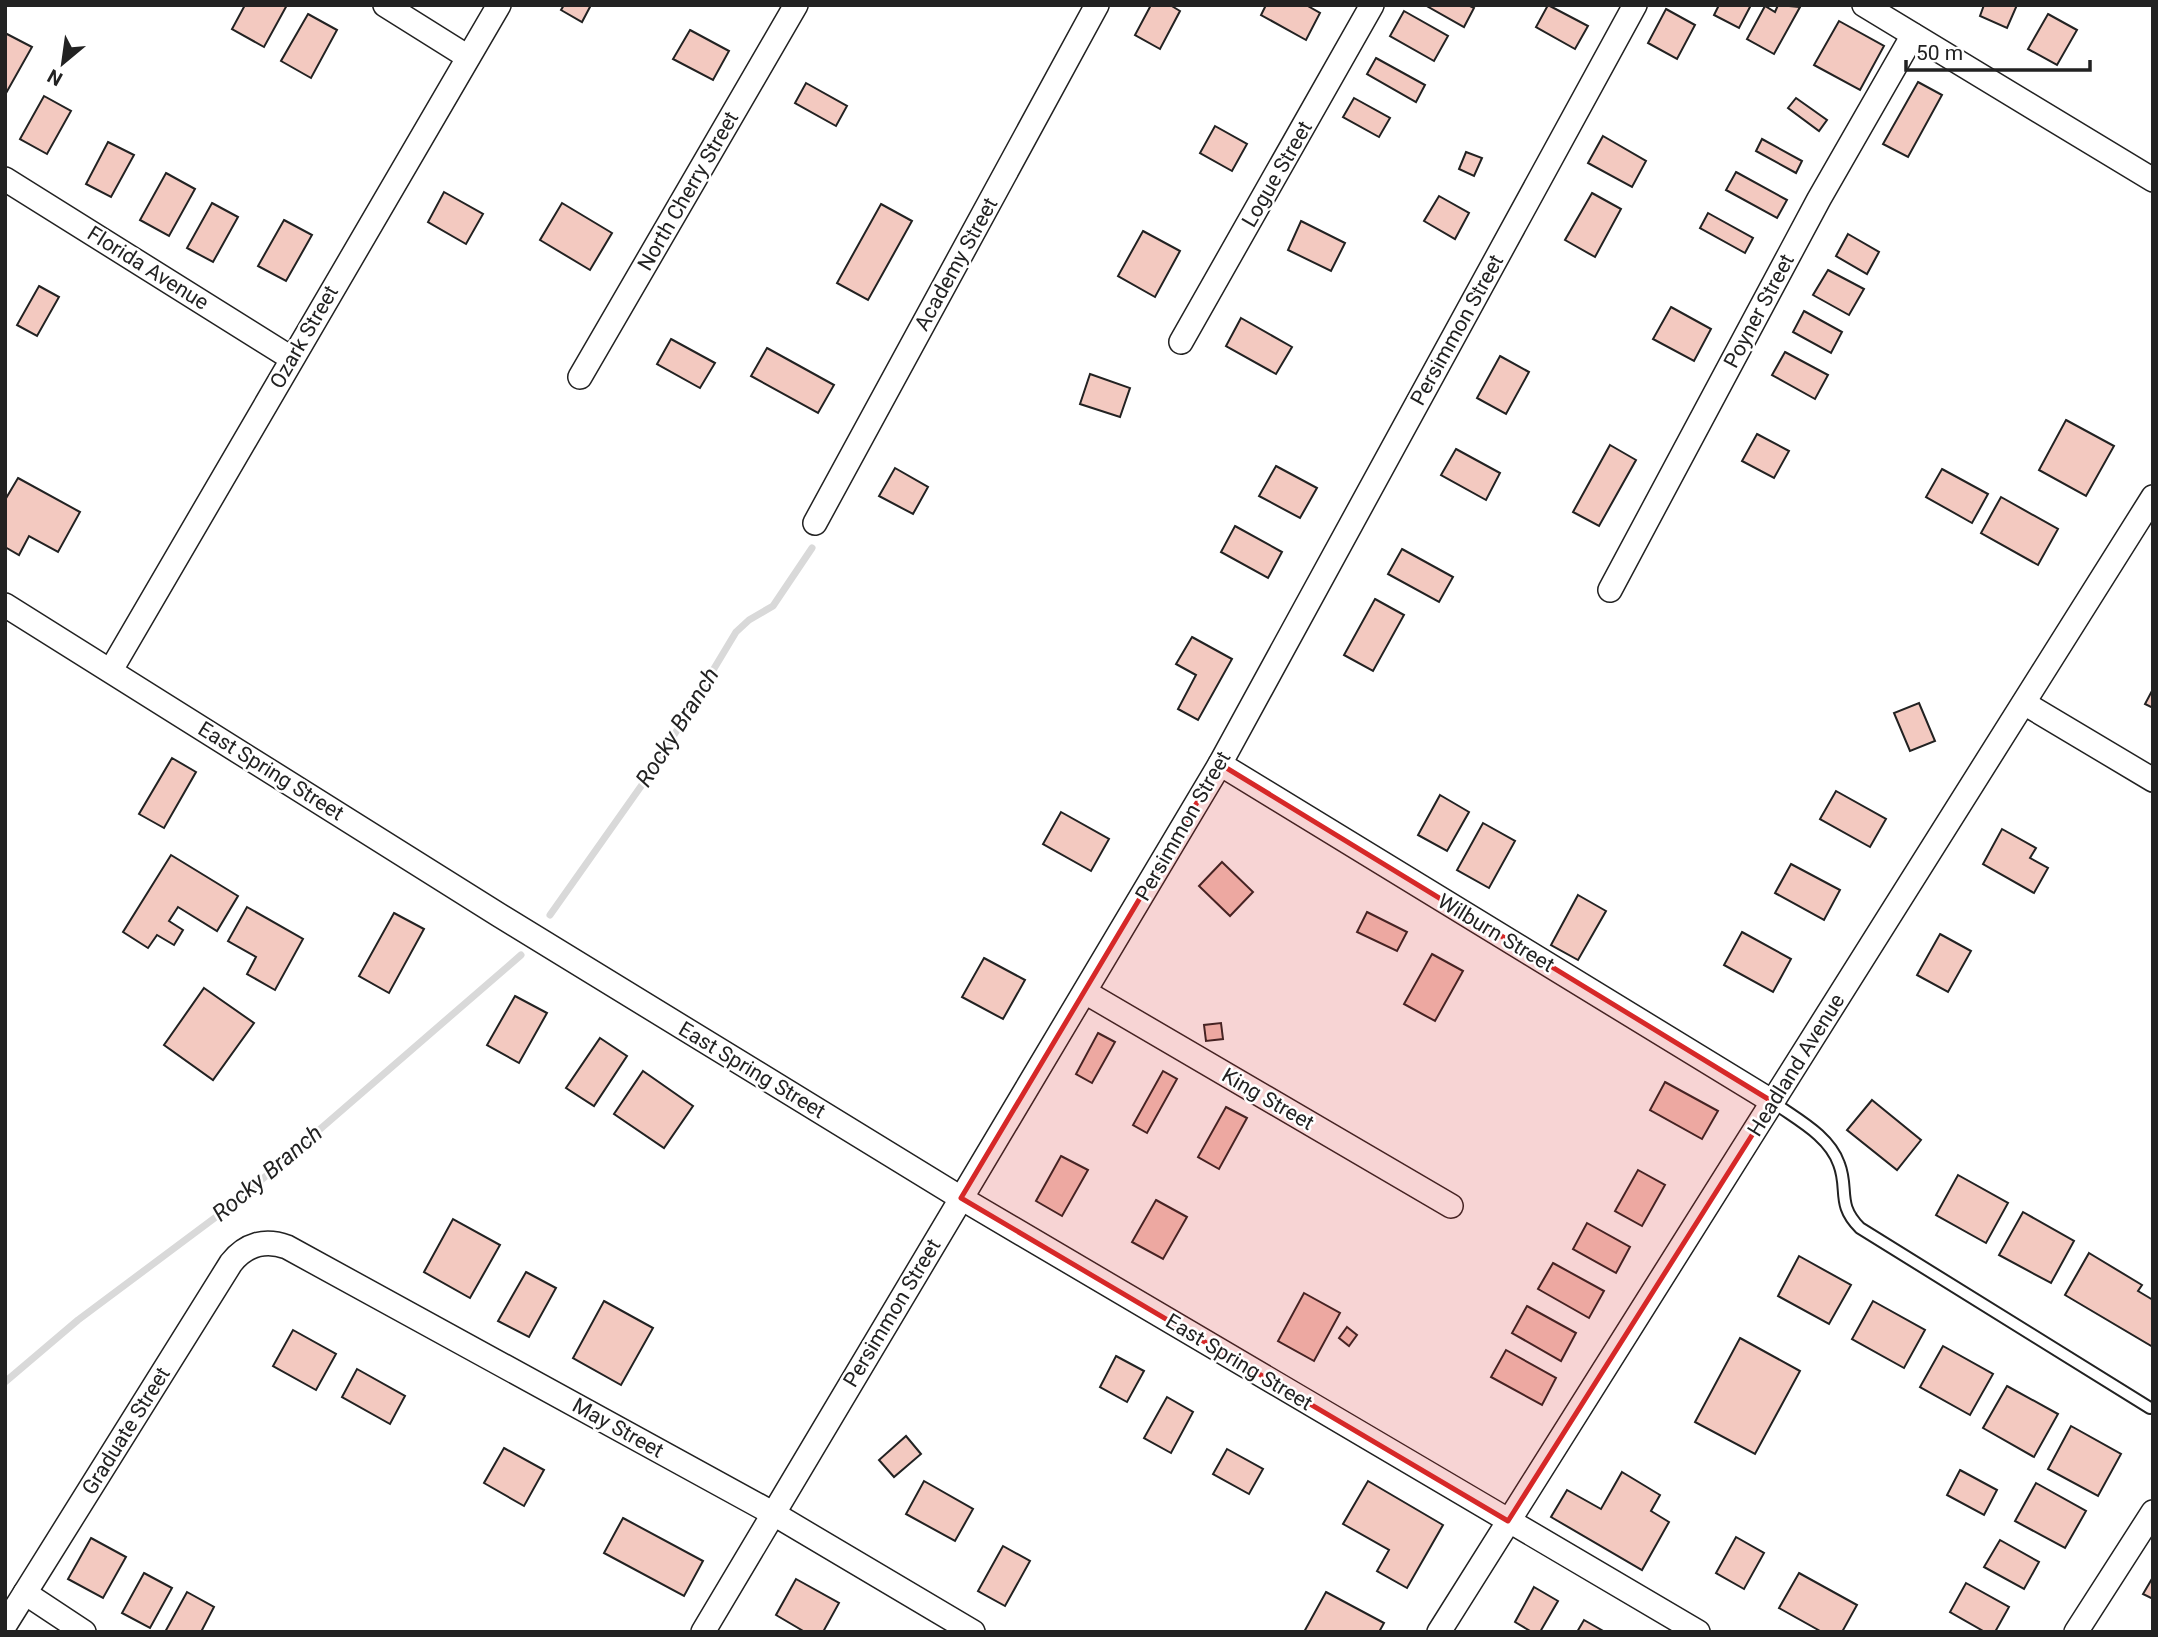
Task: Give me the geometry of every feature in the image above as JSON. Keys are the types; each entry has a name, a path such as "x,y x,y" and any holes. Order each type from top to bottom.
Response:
{"street":[{"path":"385,5 468,57"},
{"name":"Ozark Street","path":"110,670 499,5"},
{"name":"North Cherry Street","path":"580,377 796,5"},
{"name":"Academy Street","path":"815,523 1097,5"},
{"name":"Logue Street","path":"1181,342 1372,5"},
{"name":"Persimmon Street","path":"703,1632 1220,764 1635,5"},
{"path":"1864,5 2153,180"},
{"name":"Poyner Street","path":"1611,590 1819,199 1913,35"},
{"name":"Florida Avenue","path":"5,179 291,358"},
{"name":"Headland Avenue","path":"1438,1632 2153,497"},
{"name":"East Spring Street","path":"5,605 499,915 961,1198 1698,1632"},
{"path":"2024,703 2153,780"},
{"name":"Wilburn Street","path":"1220,764 1773,1102"},
{"name":"King Street","path":"1084,992 1451,1206"},
{"name":"May Street","path":"255,1245 266,1242 287,1247 774,1514 973,1632"},
{"name":"Graduate Street","path":"5,1625 231,1263 237,1255 255,1245"},
{"path":"2076,1632 2153,1512"},
{"path":"25,1593 84,1632"}],"lane":[{"path":"1773,1102 1828,1143 1840,1166 1842,1199 1852,1220 1860,1228 2150,1408"}],"highlighted area":[{"path":"1220,764 1773,1102 1508,1521 961,1198"}],"building":[{"path":"245,5 287,5 264,47 232,29"},
{"path":"564,5 591,5 582,22 561,10"},
{"path":"1151,5 1170,5 1180,11 1160,49 1135,35"},
{"path":"1266,5 1306,5 1320,13 1306,40 1261,15"},
{"path":"1425,5 1468,5 1474,8 1464,27"},
{"path":"1548,5 1588,26 1575,49 1536,27"},
{"path":"1719,5 1751,5 1739,28 1714,15"},
{"path":"1778,5 1800,7 1774,54 1747,39 1765,6 1775,12"},
{"path":"1984,5 2017,5 2007,28 1980,16"},
{"path":"1666,9 1695,25 1677,59 1648,43"},
{"path":"1404,11 1448,36 1434,61 1390,36"},
{"path":"308,14 337,30 311,78 281,61"},
{"path":"2048,14 2077,30 2057,65 2028,49"},
{"path":"1839,21 1884,46 1860,90 1814,65"},
{"path":"690,30 729,51 713,80 673,59"},
{"path":"5,33 32,47 5,95"},
{"path":"1376,58 1425,85 1416,102 1367,74"},
{"path":"1918,82 1942,95 1908,157 1883,144"},
{"path":"806,83 847,106 836,126 795,103"},
{"path":"44,96 71,111 47,154 20,139"},
{"path":"1354,98 1390,118 1379,137 1343,117"},
{"path":"1796,98 1827,120 1819,131 1788,108"},
{"path":"1215,126 1247,144 1232,171 1200,153"},
{"path":"1603,136 1646,161 1632,187 1588,163"},
{"path":"1762,139 1802,161 1796,173 1756,151"},
{"path":"108,142 134,155 111,197 86,184"},
{"path":"1466,152 1482,158 1474,176 1459,169"},
{"path":"1736,172 1787,200 1777,218 1726,190"},
{"path":"166,173 195,189 169,236 140,220"},
{"path":"444,192 483,214 466,244 428,222"},
{"path":"1592,193 1621,209 1595,257 1565,240"},
{"path":"1439,196 1469,213 1455,239 1424,221"},
{"path":"212,203 238,217 213,262 187,248"},
{"path":"562,203 612,233 590,270 540,240"},
{"path":"881,204 912,221 868,300 837,283"},
{"path":"1708,213 1753,238 1745,253 1700,228"},
{"path":"284,220 312,235 286,281 258,266"},
{"path":"1301,221 1345,243 1331,271 1288,250"},
{"path":"1143,231 1180,251 1155,297 1118,276"},
{"path":"1848,234 1879,252 1867,274 1836,256"},
{"path":"1828,270 1864,289 1849,315 1813,295"},
{"path":"39,286 59,297 37,336 17,325"},
{"path":"1671,307 1711,329 1694,361 1653,339"},
{"path":"1804,311 1842,332 1831,353 1793,332"},
{"path":"1241,318 1292,347 1276,374 1226,346"},
{"path":"671,339 715,363 700,388 657,364"},
{"path":"767,348 834,385 818,413 751,376"},
{"path":"1785,352 1828,375 1815,399 1772,375"},
{"path":"1500,356 1529,372 1506,414 1477,398"},
{"path":"1090,374 1130,388 1120,417 1080,404"},
{"path":"2066,420 2114,446 2086,496 2039,470"},
{"path":"1757,434 1789,451 1774,478 1742,461"},
{"path":"1610,445 1636,460 1599,526 1573,512"},
{"path":"1456,449 1500,473 1486,500 1441,475"},
{"path":"1276,466 1317,488 1300,518 1259,496"},
{"path":"895,468 928,487 913,514 879,496"},
{"path":"1942,469 1988,494 1972,523 1926,497"},
{"path":"18,478 80,512 58,552 29,536 19,555 5,547 5,500"},
{"path":"2001,497 2058,529 2038,565 1981,533"},
{"path":"1235,526 1282,552 1268,578 1221,552"},
{"path":"1402,549 1453,577 1439,602 1388,574"},
{"path":"1375,599 1404,615 1373,671 1344,655"},
{"path":"1192,637 1232,659 1198,720 1178,709 1196,675 1176,664"},
{"path":"2153,689 2153,708 2145,704"},
{"path":"1919,703 1935,741 1910,751 1894,713"},
{"path":"172,758 196,772 164,828 139,814"},
{"path":"1836,791 1886,819 1870,847 1820,819"},
{"path":"1440,795 1469,812 1447,851 1418,835"},
{"path":"1061,812 1109,839 1091,871 1043,844"},
{"path":"1483,823 1515,841 1489,888 1457,870"},
{"path":"2002,829 2036,848 2030,858 2048,868 2034,893 1983,864"},
{"path":"171,855 238,896 217,931 178,907 169,921 183,930 174,945 157,935 148,948 123,932"},
{"path":"1222,862 1253,892 1230,916 1199,886"},
{"path":"1791,864 1840,890 1824,920 1775,893"},
{"path":"1578,895 1606,911 1578,960 1551,945"},
{"path":"247,907 303,939 275,990 247,974 256,957 228,941"},
{"path":"1367,912 1407,932 1397,951 1357,932"},
{"path":"394,913 424,929 389,993 359,976"},
{"path":"1742,932 1791,959 1773,992 1724,965"},
{"path":"1940,934 1971,951 1948,992 1917,975"},
{"path":"1432,954 1463,971 1435,1021 1404,1004"},
{"path":"984,958 1025,980 1003,1019 962,997"},
{"path":"204,988 254,1023 213,1080 164,1045"},
{"path":"515,996 547,1013 519,1063 487,1045"},
{"path":"1221,1023 1223,1039 1206,1041 1204,1025"},
{"path":"1098,1033 1115,1042 1092,1083 1076,1074"},
{"path":"600,1038 627,1056 594,1106 566,1088"},
{"path":"643,1071 693,1106 664,1148 614,1114"},
{"path":"1163,1071 1177,1079 1147,1133 1133,1125"},
{"path":"1665,1082 1718,1111 1702,1139 1650,1110"},
{"path":"1872,1100 1921,1140 1897,1170 1847,1130"},
{"path":"1226,1107 1247,1118 1219,1169 1198,1157"},
{"path":"1061,1156 1088,1170 1062,1216 1036,1201"},
{"path":"1638,1170 1665,1185 1642,1226 1615,1211"},
{"path":"1958,1175 2008,1203 1986,1243 1936,1215"},
{"path":"1156,1200 1187,1217 1163,1259 1132,1242"},
{"path":"2023,1212 2074,1241 2051,1283 1999,1255"},
{"path":"453,1219 500,1245 470,1298 424,1272"},
{"path":"1587,1223 1630,1247 1616,1273 1573,1249"},
{"path":"2089,1253 2142,1285 2138,1291 2153,1300 2153,1347 2065,1295"},
{"path":"1799,1256 1851,1285 1829,1324 1778,1296"},
{"path":"1553,1263 1604,1291 1589,1318 1538,1289"},
{"path":"526,1272 556,1288 529,1337 498,1321"},
{"path":"1304,1293 1340,1313 1314,1361 1278,1341"},
{"path":"604,1301 653,1328 621,1385 573,1358"},
{"path":"1873,1301 1925,1330 1904,1368 1852,1339"},
{"path":"1527,1306 1576,1333 1561,1361 1512,1333"},
{"path":"1347,1327 1357,1335 1349,1346 1339,1338"},
{"path":"293,1330 336,1354 316,1390 273,1366"},
{"path":"1740,1338 1800,1371 1755,1454 1695,1422"},
{"path":"1943,1346 1993,1374 1970,1415 1920,1387"},
{"path":"1506,1350 1556,1378 1542,1405 1491,1377"},
{"path":"1116,1356 1144,1371 1127,1402 1100,1387"},
{"path":"357,1369 405,1396 390,1424 342,1397"},
{"path":"2007,1386 2058,1414 2034,1457 1983,1428"},
{"path":"1167,1397 1193,1412 1171,1453 1144,1438"},
{"path":"2071,1426 2121,1454 2098,1496 2048,1469"},
{"path":"906,1436 921,1454 894,1477 879,1460"},
{"path":"504,1448 544,1470 524,1506 484,1483"},
{"path":"1227,1449 1263,1469 1249,1494 1213,1474"},
{"path":"1960,1470 1997,1490 1984,1515 1947,1495"},
{"path":"1622,1472 1660,1495 1651,1511 1669,1522 1642,1570 1551,1517 1567,1490 1601,1509"},
{"path":"924,1481 973,1509 955,1541 906,1514"},
{"path":"1368,1481 1443,1525 1407,1588 1377,1571 1389,1550 1343,1524"},
{"path":"2036,1483 2086,1511 2065,1548 2015,1521"},
{"path":"623,1518 703,1561 684,1596 604,1553"},
{"path":"1736,1537 1764,1553 1744,1589 1716,1573"},
{"path":"91,1538 126,1557 103,1598 68,1579"},
{"path":"2000,1540 2039,1562 2024,1589 1984,1567"},
{"path":"1003,1546 1030,1561 1005,1606 978,1591"},
{"path":"144,1573 172,1588 150,1628 122,1613"},
{"path":"1799,1573 1857,1605 1842,1632 1822,1632 1779,1608"},
{"path":"2153,1577 2153,1599 2143,1594"},
{"path":"796,1579 839,1603 823,1632 805,1632 776,1615"},
{"path":"1966,1583 2009,1607 1995,1632 1985,1632 1950,1612"},
{"path":"1534,1587 1558,1601 1540,1632 1532,1632 1515,1622"},
{"path":"187,1592 214,1607 201,1632 165,1632"},
{"path":"1326,1592 1384,1623 1379,1632 1304,1632"},
{"path":"1584,1620 1605,1632 1577,1632"}],"waterway":[{"name":"Rocky Branch","path":"550,915 656,765 736,632 749,620 773,606 812,548"},
{"name":"Rocky Branch","path":"5,1382 78,1320 236,1202 521,955"}]}
